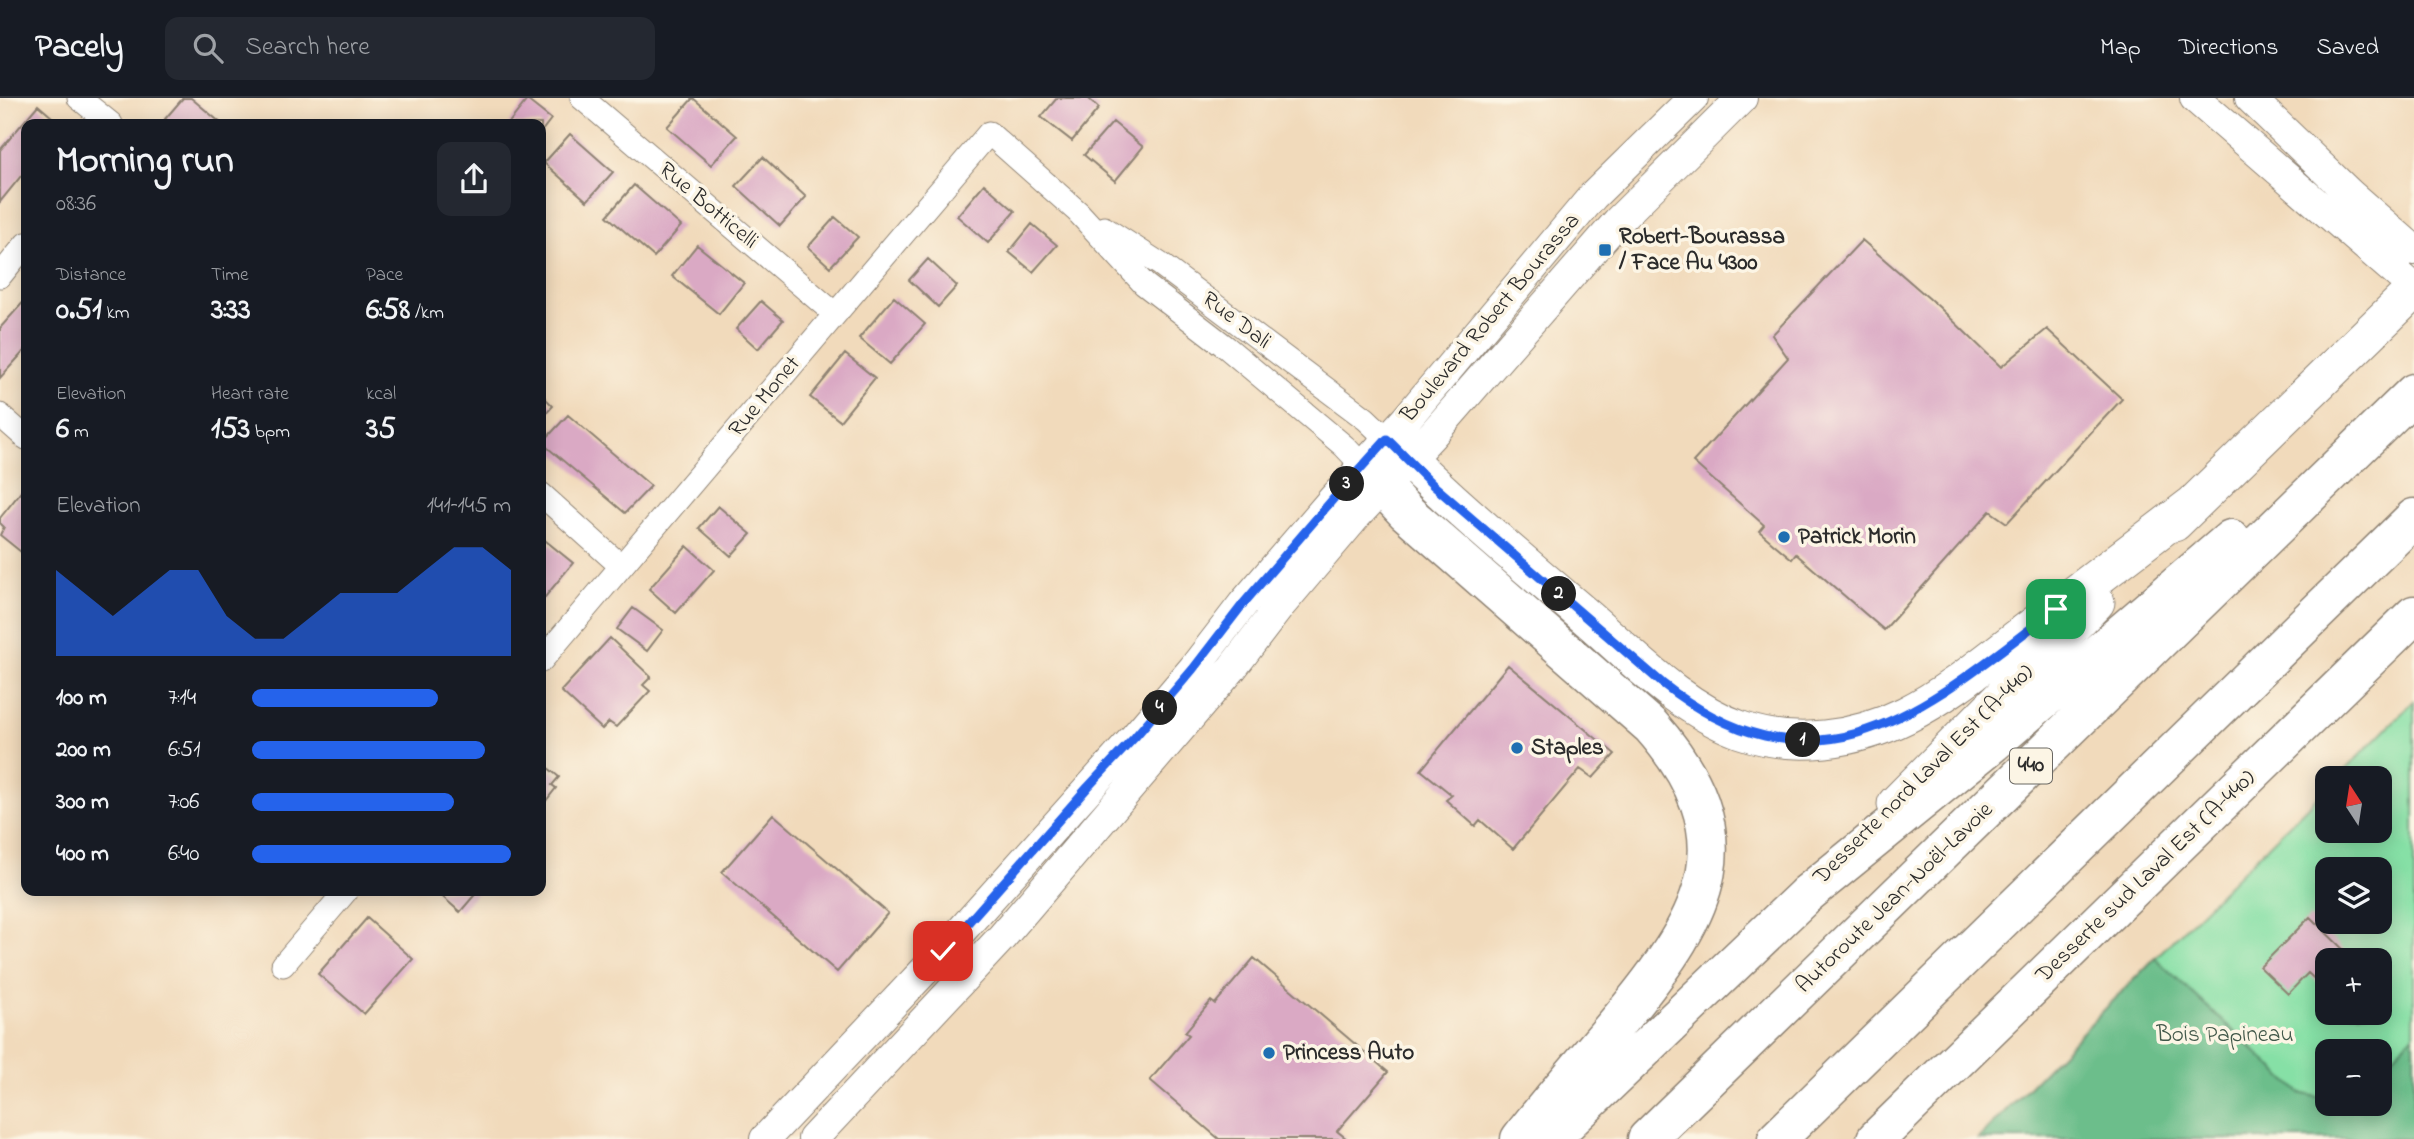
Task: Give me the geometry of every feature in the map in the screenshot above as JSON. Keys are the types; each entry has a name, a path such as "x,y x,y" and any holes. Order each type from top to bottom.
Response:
{"highway":[{"path":"1807,894 1993,743 2414,384"},
{"name":"Autoroute Jean-Noël-Lavoie","path":"1647,1139 2414,393"},
{"path":"1385,463 1406,512 1651,726 1683,767 1698,794 1702,808 1707,860 1700,897 1685,931 1646,987 1520,1139"},
{"path":"1777,1139 2414,518"},
{"name":"Desserte sud Laval Est (A-440)","path":"1877,1139 2414,615"},
{"name":"Desserte nord Laval Est (A-440)","path":"1550,1139 1807,894"}],"main road":[{"name":"Desserte nord Laval Est (A-440)","path":"1807,894 2191,506 2414,288"},
{"path":"1385,463 1433,485 1675,693 1729,725 1757,735 1787,740 1820,740 1853,734 1887,723 1921,707 1971,673 2191,506"}],"street":[{"path":"79,98 105,119"},
{"name":"Rue Botticelli","path":"582,98 835,314"},
{"name":"Boulevard Robert Bourassa","path":"813,1139 935,1011 1114,809 1233,667 1385,463 1593,196 1692,98"},
{"name":"Boulevard Robert Bourassa","path":"765,1139 943,951 1135,737 1193,669 1243,604 1385,463 1618,221 1742,98"},
{"path":"2195,98 2399,249"},
{"path":"2250,98 2399,249 2414,288"},
{"name":"Rue Monet","path":"546,655 989,133"},
{"name":"Rue Dali","path":"989,133 1078,212 1144,284 1226,347 1344,446 1385,463"},
{"name":"Rue Dali","path":"1078,212 1160,264 1366,419 1385,463"},
{"path":"0,276 21,250"},
{"path":"0,415 21,434"},
{"path":"546,498 621,566"},
{"path":"283,965 342,896"}],"green space":[{"name":"Bois Papineau","path":"2414,701 2414,1139 1978,1139 2315,799 2315,844 2392,844 2392,766 2349,766"},
{"path":"2155,958 2300,1093 2315,1096 2315,1116 2392,1116 2392,1057 2414,1035 2414,1139 1978,1139"}],"building":[{"path":"183,98 191,98 216,119 165,119"},
{"path":"693,98 737,136 711,165 667,127"},
{"path":"1057,98 1088,98 1099,108 1072,141 1041,117"},
{"path":"527,100 551,119 546,126 546,119 512,119"},
{"path":"38,105 54,119 26,119"},
{"path":"1113,122 1143,147 1115,181 1084,155"},
{"path":"21,125 21,176 0,202 0,150"},
{"path":"570,134 613,172 587,201 546,165 546,161"},
{"path":"763,157 806,197 780,226 736,186"},
{"path":"984,184 1015,211 988,243 957,216"},
{"path":"634,185 681,226 654,257 607,216"},
{"path":"835,217 858,237 830,267 808,247"},
{"path":"1032,224 1057,245 1033,272 1009,252"},
{"path":"1862,240 1939,307 2001,367 2047,329 2122,399 2007,523 1990,511 1884,630 1796,554 1792,559 1759,531 1764,525 1693,462 1788,358 1772,335"},
{"path":"697,245 744,283 719,314 672,276"},
{"path":"928,259 957,286 938,307 909,280"},
{"path":"894,297 925,324 890,364 859,338"},
{"path":"761,301 783,320 758,349 736,329"},
{"path":"21,305 21,355 0,378 0,328"},
{"path":"845,354 875,378 840,421 810,397"},
{"path":"546,399 553,406 546,414"},
{"path":"568,415 651,486 625,513 546,446 546,439"},
{"path":"21,492 21,552 0,535 4,527 0,518"},
{"path":"718,506 751,534 731,556 699,528"},
{"path":"546,541 573,563 546,596"},
{"path":"687,546 714,570 676,613 649,589"},
{"path":"633,608 663,630 647,651 617,629"},
{"path":"610,638 651,677 643,685 650,691 616,727 609,722 602,729 561,691"},
{"path":"1508,665 1615,754 1593,778 1580,769 1513,849 1480,820 1475,826 1446,800 1452,795 1421,770"},
{"path":"546,766 559,777 552,785 556,788 546,801"},
{"path":"773,814 888,913 837,972 722,872"},
{"path":"442,896 474,896 460,912"},
{"path":"2310,917 2315,922 2315,934 2327,934 2342,948 2315,948 2315,980 2308,973 2288,994 2260,967"},
{"path":"367,918 413,959 364,1014 318,974"},
{"name":"Princess Auto","path":"1254,958 1388,1072 1337,1131 1347,1139 1219,1139 1150,1080 1189,1035 1185,1032 1211,1001 1215,1004"}],"place":[{"name":"Robert-Bourassa / Face Au 4300","path":"1605,250"},
{"name":"Patrick Morin","path":"1784,537"},
{"name":"Staples","path":"1517,748"},
{"name":"Princess Auto","path":"1269,1053"}],"route":[{"path":"943,951 1135,737 1193,669 1243,604 1387,439 1433,485 1662,683 1714,718 1757,735 1787,740 1820,740 1868,730 1904,716 1937,697 2056,609"}]}
